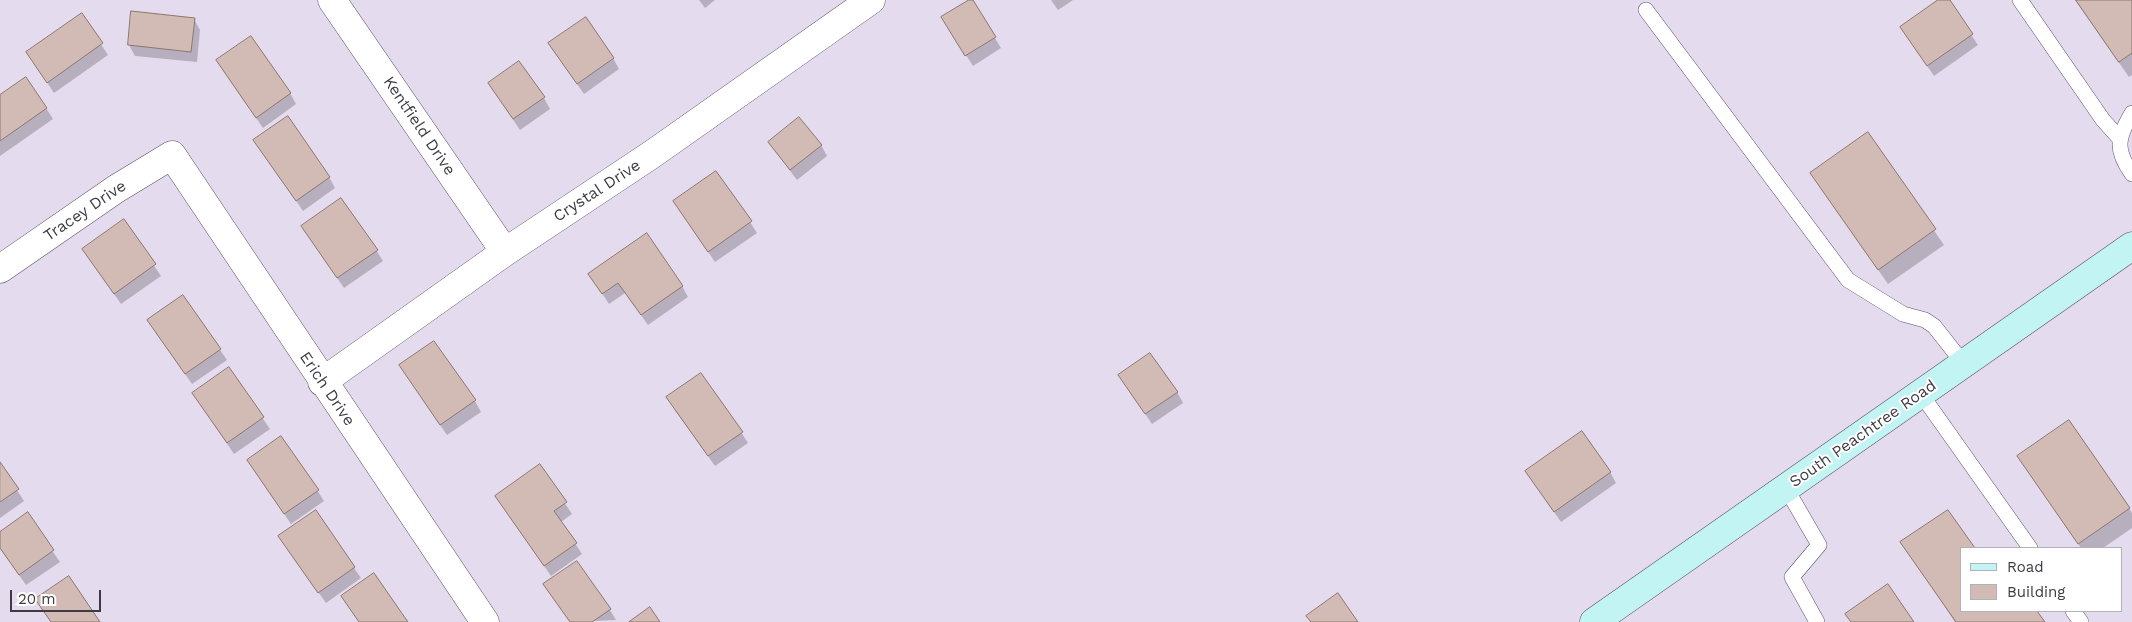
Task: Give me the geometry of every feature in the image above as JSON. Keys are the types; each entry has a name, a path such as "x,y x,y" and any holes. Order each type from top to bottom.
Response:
{"main road":[{"name":"South Peachtree Road","path":"1594,622 2132,246"}],"street":[{"name":"Kentfield Drive","path":"332,0 505,252"},
{"name":"Crystal Drive","path":"322,382 505,252 651,155 871,0"},
{"name":"Tracey Drive","path":"0,269 116,189 172,154"},
{"name":"Erich Drive","path":"172,154 322,382 484,622"}],"lane":[{"path":"2020,0 2103,120 2120,139"},
{"path":"1646,10 1848,280 1903,314 1926,320 1934,326 1964,364"},
{"path":"2132,113 2122,128 2120,139 2120,155 2132,174"},
{"path":"1921,394 2029,547"},
{"path":"1786,488 1819,546 1792,577 1817,622"}],"building":[{"path":"969,0 973,0 996,37 965,56 941,17"},
{"path":"1938,0 1950,0 1973,34 1927,66 1900,27"},
{"path":"2076,0 2132,0 2132,53 2119,62"},
{"path":"131,11 195,18 191,52 128,45"},
{"path":"82,13 103,43 47,83 26,52"},
{"path":"586,17 614,58 577,84 548,43"},
{"path":"251,36 291,93 256,118 216,60"},
{"path":"519,61 545,97 513,119 488,83"},
{"path":"26,77 47,108 0,141 0,95"},
{"path":"288,116 330,177 296,201 253,140"},
{"path":"799,117 822,145 790,170 768,142"},
{"path":"1868,132 1936,229 1878,270 1810,173"},
{"path":"716,171 752,221 708,252 673,201"},
{"path":"341,198 378,250 337,278 301,226"},
{"path":"124,219 156,264 114,294 82,249"},
{"path":"647,233 683,286 641,315 618,283 602,294 588,274"},
{"path":"183,295 221,349 185,374 147,320"},
{"path":"434,341 476,400 440,425 399,365"},
{"path":"1150,353 1178,392 1145,414 1118,375"},
{"path":"229,367 264,417 227,443 192,393"},
{"path":"701,373 743,432 708,456 666,397"},
{"path":"2069,420 2130,508 2078,544 2017,456"},
{"path":"1582,431 1611,472 1554,512 1525,471"},
{"path":"281,436 319,490 284,514 247,460"},
{"path":"0,462 19,489 0,502"},
{"path":"540,464 567,502 554,511 577,543 544,566 495,496"},
{"path":"316,510 355,567 318,593 278,536"},
{"path":"1948,510 1974,547 1960,547 1960,612 2038,612 2045,622 1956,622 1900,542"},
{"path":"28,512 54,550 19,575 0,548 0,532"},
{"path":"577,561 611,609 592,622 570,622 543,584"},
{"path":"374,573 408,622 359,622 341,596"},
{"path":"69,576 100,622 51,622 35,599"},
{"path":"1888,584 1914,622 1851,622 1845,614"},
{"path":"1338,593 1358,622 1311,622 1306,616"},
{"path":"650,607 660,622 629,622"}]}
